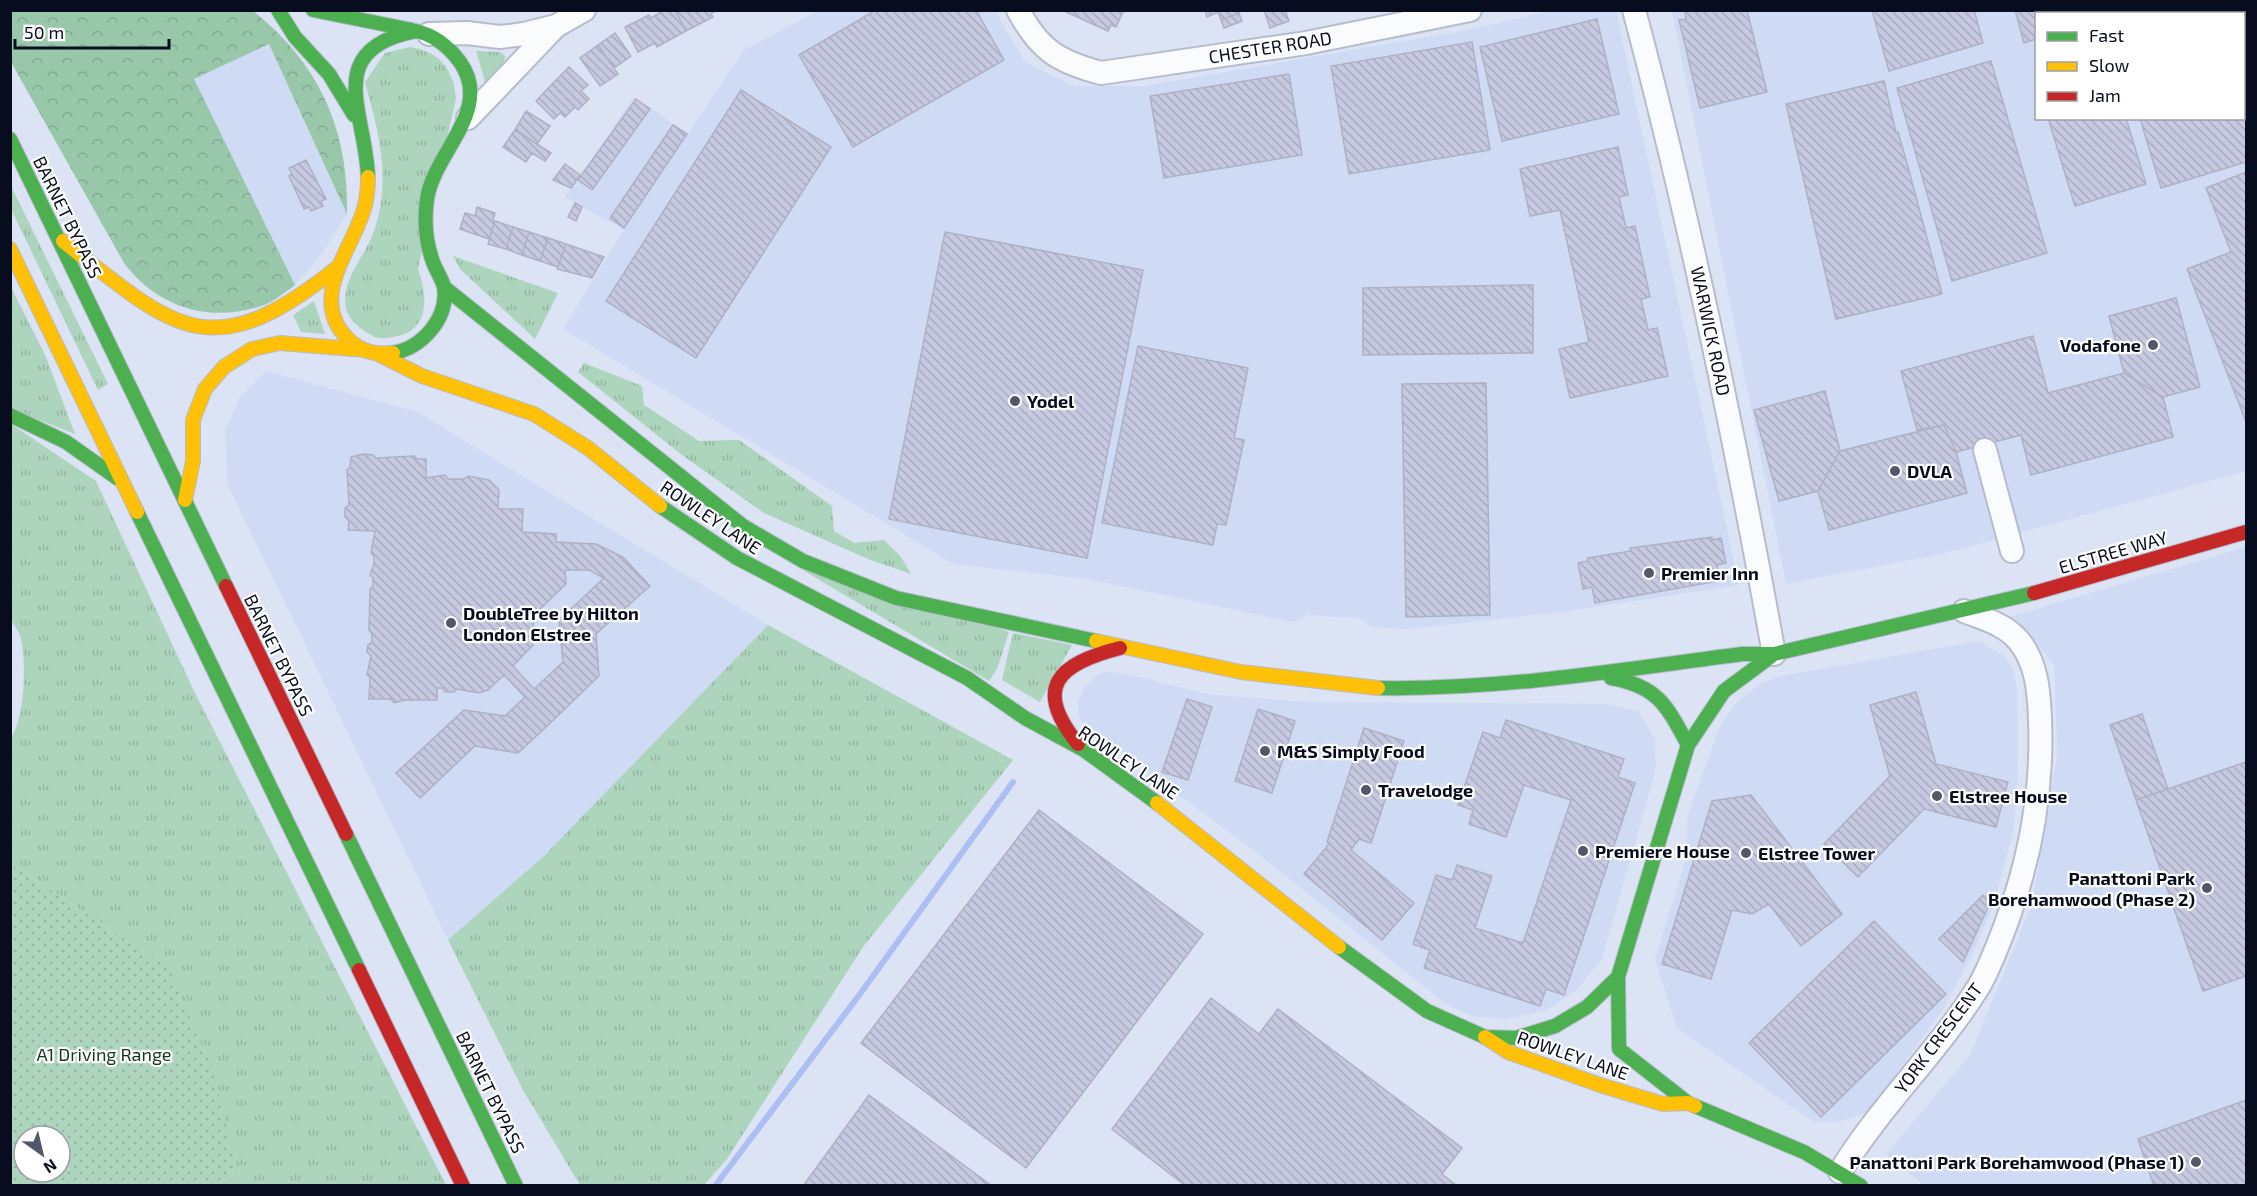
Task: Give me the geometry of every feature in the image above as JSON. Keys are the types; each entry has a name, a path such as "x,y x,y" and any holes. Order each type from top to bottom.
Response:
{"main road":[{"path":"278,10 295,37 329,74 358,121"},
{"path":"184,500 193,461 193,420 205,389 224,367 252,349 280,343 317,348 404,353 421,343 437,321 445,288 427,245 425,218 427,194 434,171 445,150 468,118 472,86 467,71 447,47 423,32 314,10"},
{"path":"371,352 348,340 338,328 332,313 331,282 358,229 368,193 368,156 358,121 355,79 363,56 383,40 423,32"},
{"name":"BARNET BYPASS","path":"10,139 516,1185"},
{"path":"57,236 148,308 190,325 217,328 243,325 265,318 289,304 338,267"},
{"path":"10,249 463,1185"},
{"name":"ROWLEY LANE","path":"445,288 743,526 803,561 896,598 1240,672 1365,688 1462,688 1588,675"},
{"name":"ROWLEY LANE","path":"371,352 422,376 534,414 588,448 676,519 737,558 967,678 1025,718 1084,750 1179,818 1360,964 1427,1011 1485,1037 1508,1052 1600,1085 1663,1104 1688,1103 1804,1152 1861,1185"},
{"path":"10,415 50,430 70,442 123,482"},
{"name":"ELSTREE WAY","path":"1774,654 1989,605 2247,532"},
{"path":"1084,750 1061,726 1054,710 1053,691 1061,674 1079,660 1096,652 1122,647"},
{"path":"1588,675 1742,654 1774,654"},
{"path":"1688,1103 1619,1049 1615,1030 1621,995 1618,977 1688,745 1724,691 1774,654"},
{"path":"1588,675 1626,679 1653,689 1673,714 1688,745"},
{"path":"1485,1037 1516,1038 1555,1026 1587,1007 1618,977"}],"street":[{"path":"423,32 467,33 500,37 524,34 556,26 584,10"},
{"name":"CHESTER ROAD","path":"1018,10 1029,32 1047,51 1071,65 1101,73 1306,43 1470,10"},
{"name":"WARWICK ROAD","path":"1634,10 1690,236 1760,570 1774,654"},
{"path":"468,118 556,26"},
{"path":"1985,450 2012,552"},
{"name":"YORK CRESCENT","path":"1840,1172 1864,1133 1919,1068 1953,1023 1985,973 2019,888 2036,823 2040,785 2039,692 2034,670 2020,642 2009,630 1964,611"}],"shaded area":[{"path":"818,11 995,11 1025,62 1074,86 1145,86 1473,29 1549,11 1616,11 1739,585 1569,611 1407,629 1372,627 1359,618 1307,615 1294,622 1088,579 954,564 563,329 624,230 565,197 634,97 688,134 744,50"},
{"path":"1672,11 2246,11 2246,471 1941,554 1786,584"},
{"path":"269,44 347,214 323,252 295,285 193,78"},
{"path":"266,371 417,412 768,625 544,856 448,940 228,485 225,432 239,399"},
{"path":"2246,547 2246,1185 1923,1185 1886,1154 1970,1055 2032,904 2057,755 2054,664 2026,631 2006,618"},
{"path":"1979,641 2004,656 2013,669 2017,688 2018,770 2014,828 1994,904 1971,957 1943,1009 1868,1112 1838,1122 1814,1122 1677,1028 1655,959 1686,859 1688,815 1720,726 1737,702 1760,684 1781,676"},
{"path":"1105,672 1122,673 1212,695 1309,702 1610,704 1638,712 1655,739 1656,768 1602,959 1576,991 1546,1010 1507,1019 1472,1016 1447,1005 1258,854 1083,723 1078,714 1078,702 1084,688 1093,678"}],"green space":[{"path":"10,11 253,11 276,31 296,53 312,76 336,127 346,183 347,214 269,44 194,79 295,285 264,305 224,313 186,308 169,301 138,279 124,263 11,62"},
{"path":"410,47 429,53 443,63 452,78 456,98 418,269 424,291 423,312 420,321 405,334 379,338 366,332 354,322 347,312 345,301 351,275 373,234 382,195 383,176 379,139 365,82 385,53"},
{"path":"476,51 500,52 505,56 504,64 490,81 485,81"},
{"path":"11,186 108,384 98,390 11,209"},
{"path":"453,256 558,293 535,339 460,269"},
{"path":"10,285 46,357 75,434 11,409"},
{"path":"314,301 325,334 301,332 293,315"},
{"path":"584,363 642,386 644,405 699,441 739,440 832,506 834,531 854,543 884,540 901,557 911,574 868,559 764,513 682,455 578,372"},
{"path":"11,424 96,481 194,691 446,1185 229,1185 235,1164 168,967 11,864 11,738 16,729 22,703 24,659 20,636 11,620"},
{"path":"744,535 1009,632 997,669 989,681"},
{"path":"768,625 1013,760 863,947 727,1159 704,1185 580,1185 523,1090 448,940 544,856"},
{"path":"1013,633 1072,645 1040,702 1002,680"},
{"name":"A1 Driving Range","path":"11,864 168,967 213,1070 235,1164 229,1185 11,1185"}],"building":[{"path":"665,10 675,10 686,31 657,47 655,43 638,52 625,27 649,15 651,18"},
{"path":"675,10 717,10 711,14 713,17 686,31"},
{"path":"876,10 976,10 1004,60 853,147 799,55"},
{"path":"1124,10 1116,27 1111,25 1108,31 1064,11"},
{"path":"1205,10 1239,10 1239,13 1221,20 1218,12 1207,17"},
{"path":"1264,10 1285,10 1289,21 1270,28"},
{"path":"1685,10 1747,10 1767,92 1700,108 1679,20 1686,19"},
{"path":"1872,10 1974,10 1983,43 1889,71"},
{"path":"2015,10 2091,10 2092,12 2035,12 2035,39 2024,43"},
{"path":"2098,10 2149,10 2145,12 2098,12"},
{"path":"1239,13 1242,21 1224,28 1221,20"},
{"path":"1597,19 1619,114 1502,141 1480,47"},
{"path":"615,33 631,56 614,68 598,45"},
{"path":"1472,42 1490,150 1349,174 1331,66"},
{"path":"598,45 618,74 600,86 580,58"},
{"path":"2245,58 2246,162 2161,188 2141,120 2245,120"},
{"path":"1991,61 2047,253 1952,281 1897,88"},
{"path":"569,67 588,85 581,91 589,99 578,110 552,84"},
{"path":"1289,74 1302,155 1164,178 1150,96"},
{"path":"1884,81 1896,133 1898,132 1942,294 1836,319 1786,104"},
{"path":"552,84 575,107 565,117 560,113 554,119 536,101"},
{"path":"741,90 831,147 696,358 606,301"},
{"path":"636,99 650,109 592,190 578,180"},
{"path":"526,111 550,126 537,144 515,130"},
{"path":"2049,120 2127,120 2146,184 2075,206"},
{"path":"673,125 687,134 624,228 610,218"},
{"path":"515,130 551,153 545,161 532,153 526,162 503,147"},
{"path":"1618,147 1628,195 1619,197 1626,228 1635,226 1650,297 1641,299 1648,330 1657,328 1668,376 1570,398 1559,349 1589,342 1560,210 1530,216 1520,169"},
{"path":"306,160 326,199 321,201 323,206 311,211 309,207 304,209 289,176 292,174 289,168"},
{"path":"565,164 580,175 571,188 553,180"},
{"path":"2246,172 2246,422 2187,269 2231,252 2206,188"},
{"path":"575,203 582,207 576,221 568,217"},
{"path":"477,207 495,213 489,239 460,229 465,213 475,216"},
{"path":"495,221 513,227 506,249 488,244"},
{"path":"513,227 529,232 522,255 506,249"},
{"path":"529,232 548,238 540,261 522,255"},
{"name":"Yodel","path":"945,232 1143,270 1087,558 889,519"},
{"path":"548,238 566,244 558,267 540,261"},
{"path":"566,244 604,257 592,278 557,269"},
{"path":"1533,285 1533,353 1363,355 1363,288"},
{"name":"Vodafone","path":"2176,298 2200,387 2163,397 2124,373 2109,316"},
{"path":"2033,336 2048,393 2124,373 2163,397 2173,437 2031,475 2021,435 1956,452 1944,425 1917,430 1901,371"},
{"path":"1138,346 1248,368 1234,438 1244,440 1226,525 1217,524 1213,545 1102,523"},
{"path":"1486,383 1490,615 1406,617 1402,384"},
{"path":"1825,391 1840,451 1818,491 1779,501 1754,410"},
{"name":"DVLA","path":"1944,425 1956,452 1967,493 1829,530 1818,491 1840,451"},
{"name":"DoubleTree by Hilton London Elstree","path":"363,454 373,455 376,458 414,456 417,459 426,459 426,478 445,475 448,479 464,479 468,476 489,480 499,490 498,509 523,509 522,532 556,534 556,542 596,544 623,557 650,586 596,634 599,676 518,753 475,746 420,798 396,773 464,710 505,716 525,697 504,675 488,690 479,693 457,689 454,692 445,692 442,688 437,688 437,700 405,700 394,703 391,699 369,699 370,677 367,675 371,656 367,652 368,645 372,642 372,634 369,630 370,589 373,586 373,578 370,575 374,564 374,556 371,553 375,531 348,530 349,521 345,517 345,508 349,505 347,470 350,467 351,457","holes":["565,570 589,570 604,578 559,620 563,662 534,689 513,666 533,645 530,629 533,627 534,618 530,611 538,611 566,584"]},
{"name":"Premier Inn","path":"1712,537 1712,540 1721,538 1726,563 1717,565 1719,581 1595,603 1592,587 1583,589 1578,563 1588,561 1588,558 1631,551 1630,548"},
{"name":"Elstree House","path":"1916,692 1936,764 2008,782 1996,827 1924,809 1858,877 1824,844 1890,776 1870,705"},
{"path":"1187,699 1212,707 1188,780 1162,772"},
{"name":"M&S Simply Food","path":"1258,709 1295,721 1272,793 1235,781"},
{"path":"2142,714 2168,789 2136,800 2110,725"},
{"name":"Premiere House","path":"1506,720 1624,759 1618,777 1635,783 1564,995 1546,989 1540,1006 1424,968 1430,950 1413,944 1436,875 1452,880 1457,865 1492,876 1475,928 1523,943 1571,800 1524,785 1506,837 1469,824 1473,810 1458,805 1483,732 1500,738"},
{"name":"Travelodge","path":"1364,728 1404,741 1371,843 1359,839 1351,850 1414,903 1382,940 1304,874 1329,844 1327,842"},
{"name":"Panattoni Park Borehamwood (Phase 2)","path":"2246,762 2246,976 2203,991 2136,800"},
{"name":"Elstree Tower","path":"1751,795 1842,914 1801,946 1769,904 1752,914 1732,910 1711,979 1662,964 1712,801"},
{"path":"1039,810 1203,934 1026,1168 861,1043"},
{"path":"1983,895 1990,903 1963,962 1939,939"},
{"path":"1874,921 1946,994 1821,1117 1749,1043"},
{"path":"1211,998 1259,1034 1278,1009 1462,1148 1442,1174 1457,1186 1186,1186 1112,1129"},
{"path":"869,1095 992,1186 803,1186"},
{"name":"Panattoni Park Borehamwood (Phase 1)","path":"2246,1100 2246,1186 2154,1186 2138,1139"}],"waterway":[{"path":"715,1186 860,994 1013,782"}],"traffic: fast":[{"path":"278,10 295,37 329,74 354,115"},
{"path":"313,10 412,30"},
{"path":"393,353 423,338 431,330 442,310 444,287 433,262 427,239 427,199 432,182 459,131 470,97 469,80 456,57 435,39 416,31"},
{"path":"368,177 357,107 356,87 359,68 368,52 387,40 416,31"},
{"path":"10,139 226,586"},
{"path":"445,288 743,526 803,561 896,598 1096,641"},
{"path":"10,415 66,442 117,478"},
{"path":"660,506 737,558 967,678 1025,718 1084,750 1157,803"},
{"path":"137,512 359,970"},
{"path":"1378,688 1469,686 1606,672 1742,654 1774,654 2034,593"},
{"path":"1339,947 1427,1011 1485,1037 1516,1038 1555,1026 1587,1007 1618,977 1688,745 1724,691 1774,654"},
{"path":"1611,678 1640,686 1650,692 1667,709 1688,745"},
{"path":"346,834 516,1186"},
{"path":"1618,977 1619,1049 1688,1103"},
{"path":"1695,1106 1804,1152 1861,1186"}],"traffic: slow":[{"path":"368,177 364,209 336,274 332,290 332,307 336,323 347,338 357,346 368,351 393,353"},
{"path":"63,241 135,297 166,315 195,326 225,327 257,318 294,299 338,267"},
{"path":"10,249 137,512"},
{"path":"185,500 193,461 193,420 205,389 224,367 252,349 280,343 365,350"},
{"path":"378,354 422,376 534,414 588,448 660,506"},
{"path":"1096,641 1241,672 1378,688"},
{"path":"1157,803 1339,947"},
{"path":"1485,1037 1508,1052 1600,1085 1663,1104 1688,1103 1695,1106"}],"traffic: jam":[{"path":"2034,593 2246,532"},
{"path":"226,586 346,834"},
{"path":"1078,744 1064,724 1056,707 1055,693 1058,681 1067,670 1081,662 1120,648"},
{"path":"359,970 463,1186"}],"place":[{"name":"Vodafone","path":"2153,345"},
{"name":"Yodel","path":"1015,401"},
{"name":"DVLA","path":"1895,471"},
{"name":"Premier Inn","path":"1649,573"},
{"name":"DoubleTree by Hilton London Elstree","path":"451,623"},
{"name":"M&S Simply Food","path":"1265,751"},
{"name":"Travelodge","path":"1366,790"},
{"name":"Elstree House","path":"1937,796"},
{"name":"Premiere House","path":"1583,851"},
{"name":"Elstree Tower","path":"1746,853"},
{"name":"Panattoni Park Borehamwood (Phase 2)","path":"2207,888"},
{"name":"Panattoni Park Borehamwood (Phase 1)","path":"2196,1162"}]}
